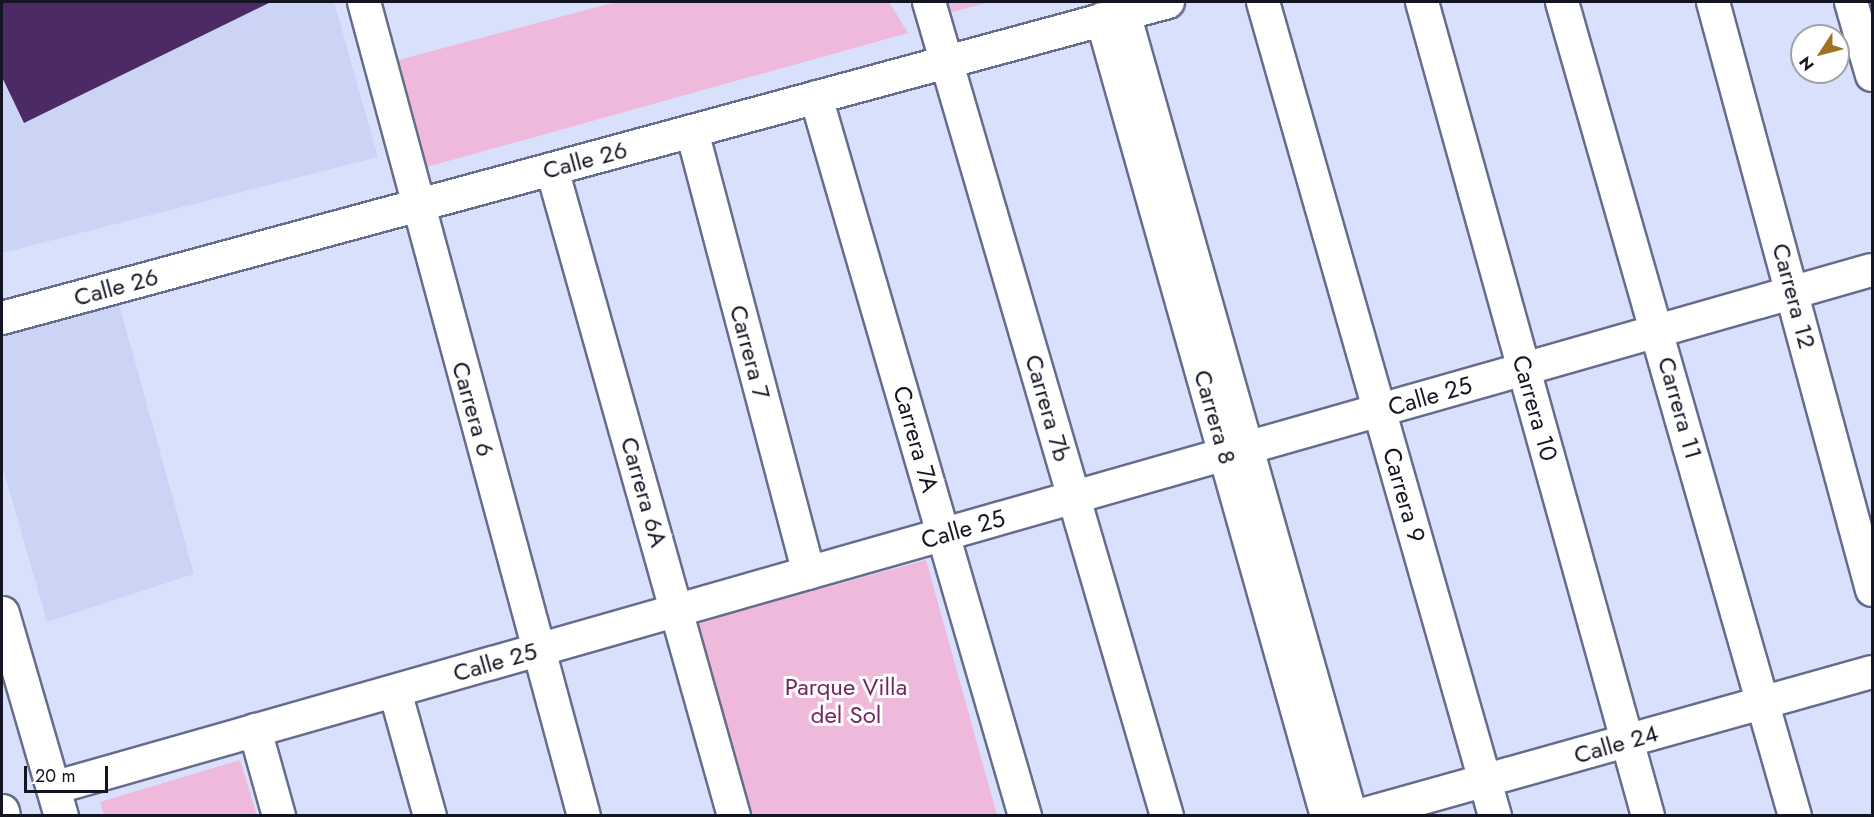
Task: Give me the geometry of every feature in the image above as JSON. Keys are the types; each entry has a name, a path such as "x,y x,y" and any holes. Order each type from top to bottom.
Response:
{"street":[{"name":"Carrera 6","path":"364,2 417,206 584,816"},
{"name":"Carrera 7b","path":"929,2 949,61 1167,816"},
{"name":"Calle 26","path":"2,318 1168,2"},
{"name":"Carrera 9","path":"1263,2 1495,816"},
{"name":"Carrera 10","path":"1422,2 1648,816"},
{"name":"Carrera 11","path":"1562,2 1795,816"},
{"name":"Carrera 12","path":"1713,2 1872,590"},
{"path":"1851,2 1872,75"},
{"name":"Carrera 8","path":"1113,16 1236,451 1327,816"},
{"name":"Carrera 7A","path":"816,97 1025,816"},
{"name":"Carrera 7","path":"692,131 809,573"},
{"name":"Carrera 6A","path":"552,168 734,816"},
{"name":"Calle 25","path":"57,802 255,730 1872,270"},
{"path":"1236,451 1351,816"},
{"path":"2,613 57,802"},
{"name":"Calle 24","path":"1358,816 1872,672"},
{"path":"395,691 430,816"},
{"path":"255,730 279,816"}],"shaded area":[{"path":"2,2 334,2 378,157 2,253"},
{"path":"116,293 194,574 47,622 2,465 2,328"}],"green space":[{"path":"616,2 889,2 908,33 416,170 391,62"},
{"path":"941,2 990,2 945,14"},
{"name":"Parque Villa del Sol","path":"926,560 997,815 746,815 693,624"},
{"path":"240,760 257,815 104,815 100,802"}],"building":[{"path":"2,2 271,2 24,123 2,77"}]}
